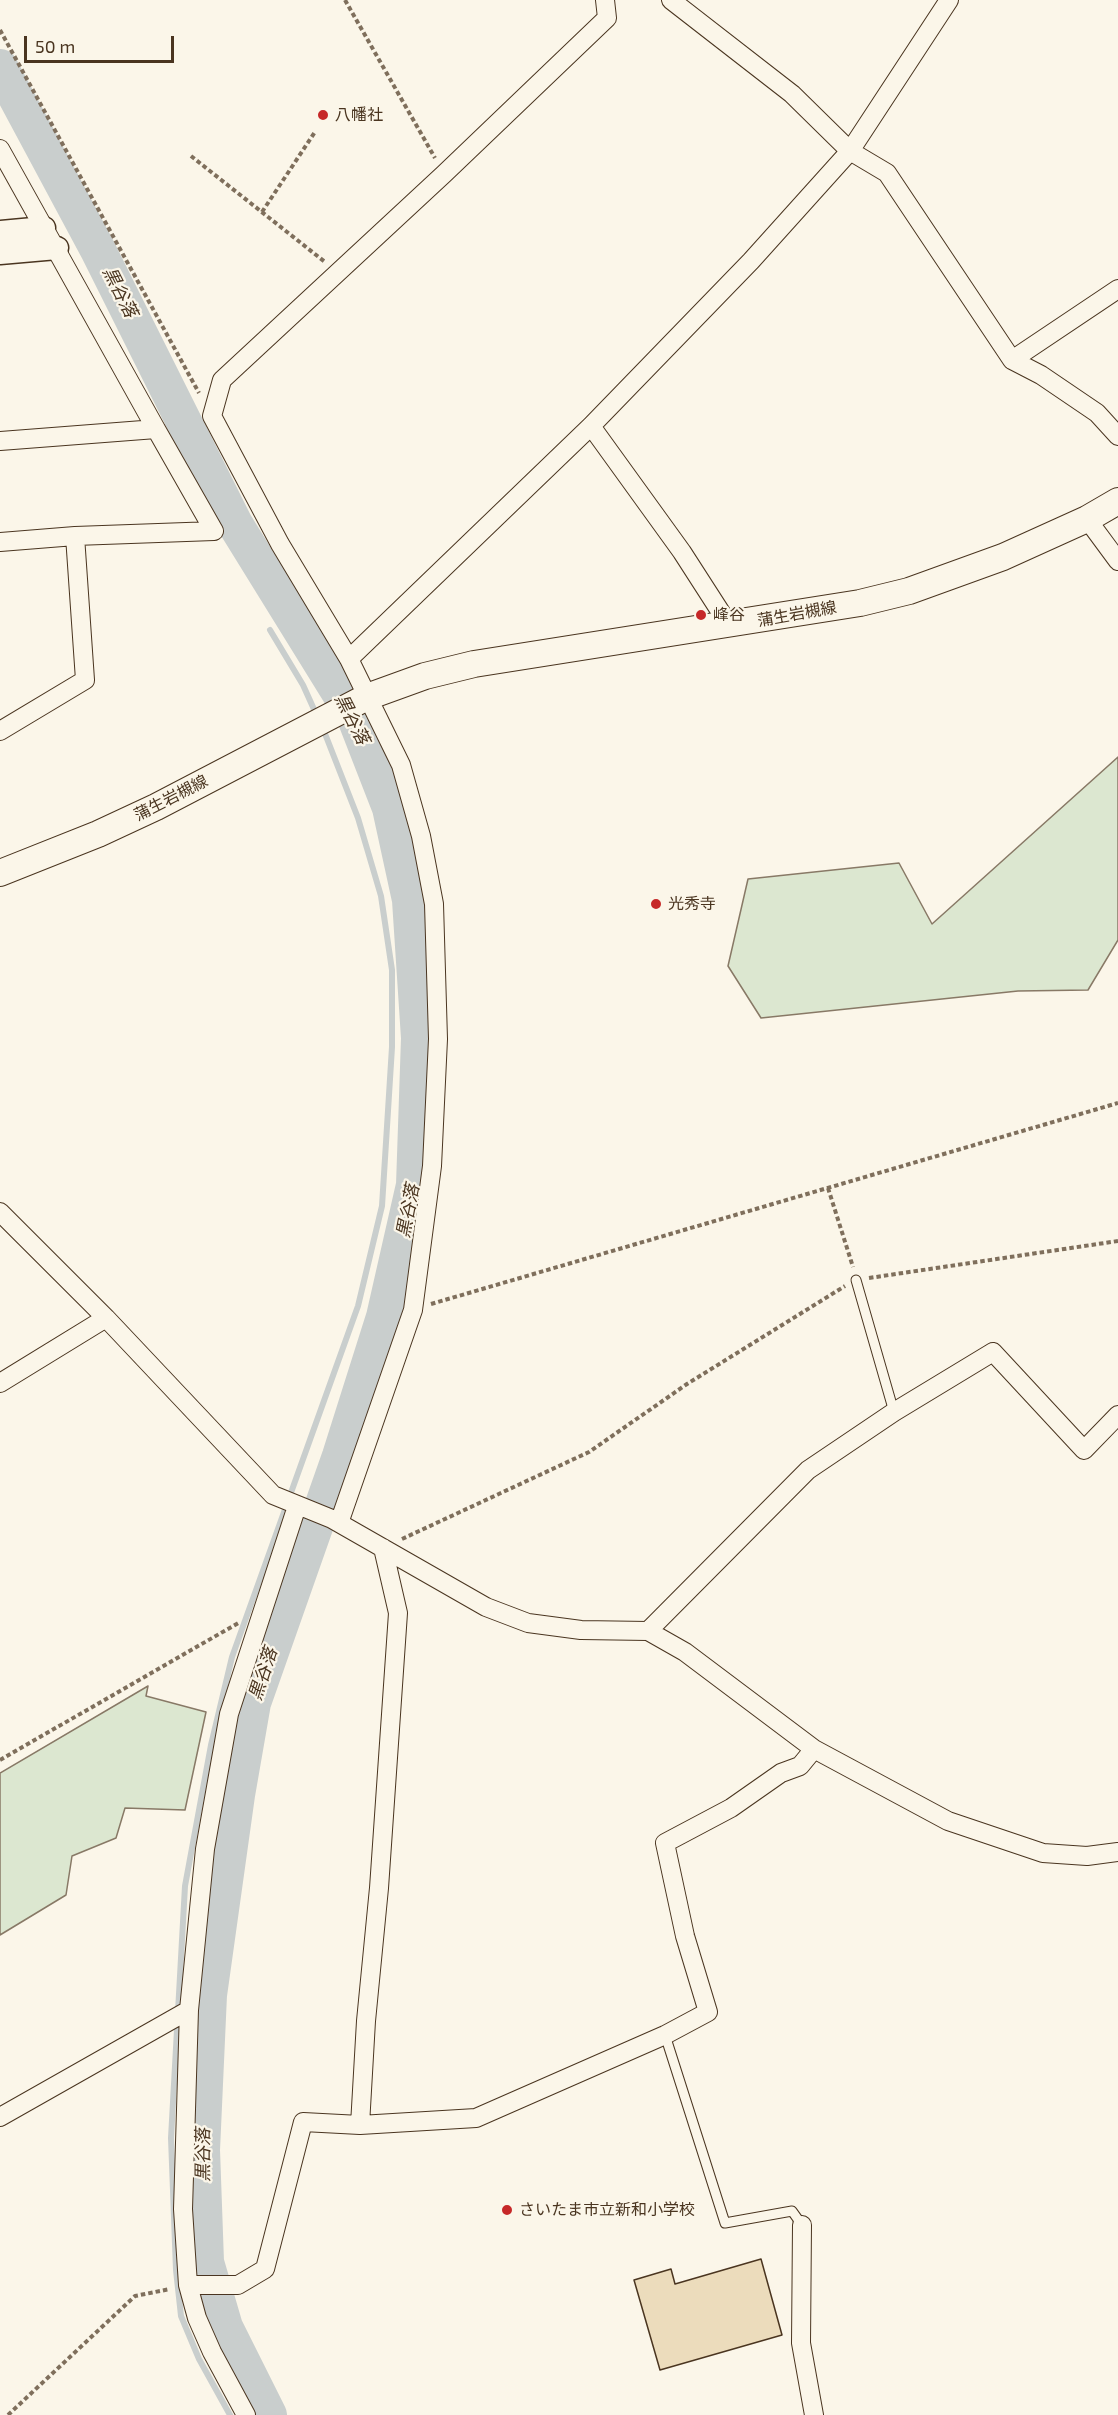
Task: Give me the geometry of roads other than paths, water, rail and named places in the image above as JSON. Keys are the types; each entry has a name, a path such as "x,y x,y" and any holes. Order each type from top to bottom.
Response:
{"main road":[{"name":"蒲生岩槻線","path":"0,873 98,834 156,807 353,703 425,676 474,664 860,603 909,591 1003,557 1087,519 1118,501"}],"street":[{"path":"335,1521 413,1310 433,1143 438,1039 434,904 421,836 401,765 353,703 349,659 280,544 212,416 222,380 444,174 607,18 605,0"},
{"path":"671,0 792,94 850,151 887,172 1012,360 1041,375 1097,413 1118,436"},
{"path":"349,659 591,426 751,261 850,151 949,0"},
{"path":"0,149 214,531 75,536 0,542"},
{"path":"0,232 44,228"},
{"path":"0,253 57,248"},
{"path":"1012,360 1118,289"},
{"path":"591,426 682,552 729,625"},
{"path":"0,441 156,429"},
{"path":"1087,519 1118,561"},
{"path":"0,731 85,680 75,536"},
{"path":"0,1212 106,1318 273,1495 335,1521 486,1607 528,1623 581,1630 648,1631 685,1652 814,1749 948,1821 1043,1853 1087,1856 1118,1852"},
{"path":"0,1383 106,1318"},
{"path":"648,1631 808,1470 894,1412 993,1352 1084,1450 1118,1415"},
{"path":"246,2415 196,2318 188,2285 183,2210 189,2010 205,1849 229,1714 264,1608 302,1508"},
{"path":"360,2125 398,1613 382,1548"},
{"path":"188,2285 238,2285 265,2269 303,2122 360,2125 476,2118 665,2035 708,2012 685,1936 665,1843 731,1808 781,1773 800,1767 814,1749"},
{"path":"0,2117 189,2010"},
{"path":"801,2225 801,2343 814,2415"}],"lane":[{"path":"856,1280 894,1412"},
{"path":"665,2035 725,2223 792,2211 801,2225"}],"waterway":[{"name":"黒谷落","path":"0,67 98,250 235,524 355,718 390,808 410,900 419,1038 414,1185 384,1317 340,1456 253,1703 237,1795 209,1995 202,2150 206,2262 225,2327 269,2415"},
{"path":"270,630 303,685 317,716"},
{"path":"230,2415 199,2359 181,2316 176,2270 171,2138 185,1886 211,1745 232,1657 358,1306 382,1206 392,1047 392,970 381,896 358,818 322,726"}],"place":[{"name":"八幡社","path":"323,115"},
{"name":"峰谷","path":"701,615"},
{"name":"光秀寺","path":"656,904"},
{"name":"さいたま市立新和小学校","path":"507,2210"}]}
